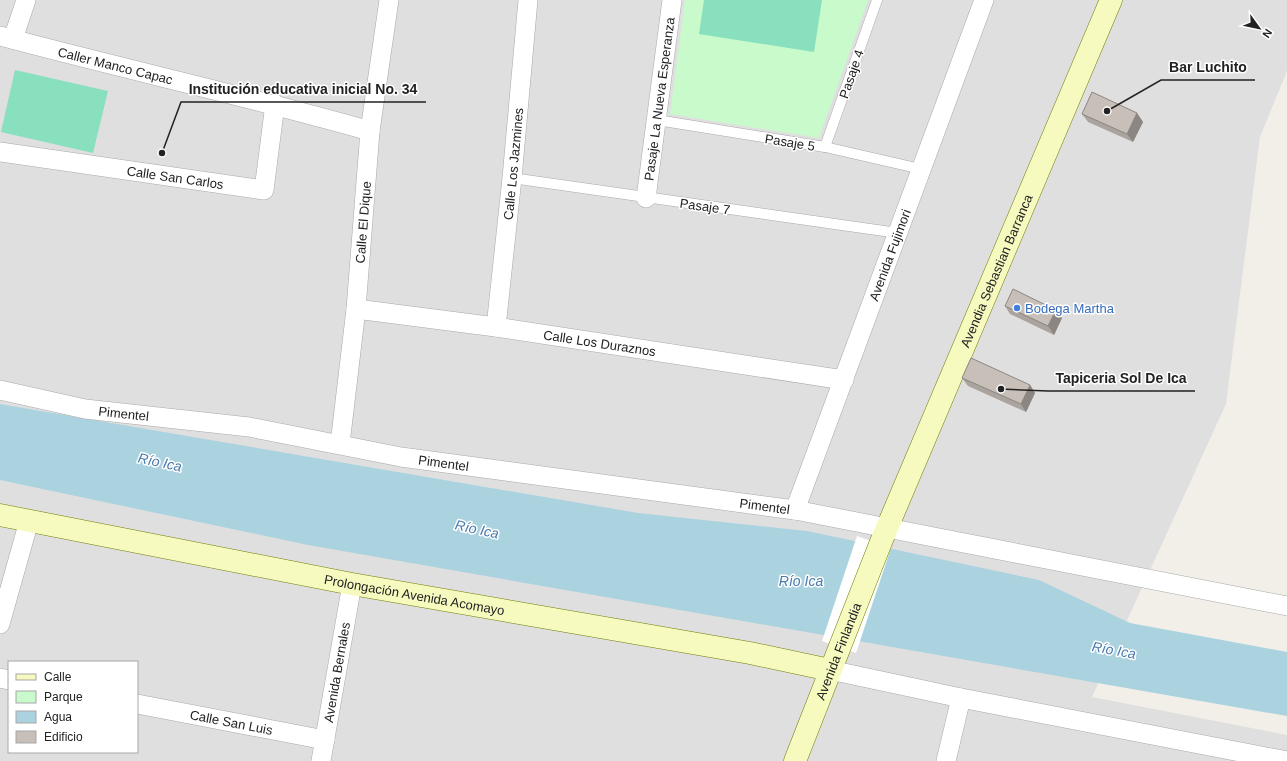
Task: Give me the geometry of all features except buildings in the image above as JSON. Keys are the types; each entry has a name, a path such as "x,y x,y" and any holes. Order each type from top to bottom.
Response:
{"street":[{"path":"6,38 26,0"},
{"name":"Calle El Dique","path":"340,444 356,309 370,131 389,0"},
{"name":"Calle Los Jazmines","path":"496,327 512,178 528,0"},
{"name":"Pasaje La Nueva Esperanza","path":"646,198 672,0"},
{"name":"Avenida Fujimori","path":"796,510 984,0"},
{"name":"Avendia Sebastian Barranca","path":"885,535 1111,0"},
{"name":"Caller Manco Capac","path":"6,38 136,72 275,104 370,131"},
{"name":"Calle San Carlos","path":"0,152 264,190 275,104"},
{"name":"Calle Los Duraznos","path":"356,309 496,327 844,380"},
{"name":"Pimentel","path":"0,390 85,409 249,427 401,457 796,510 885,535 1287,606"},
{"name":"Prolongación Avenida Acomayo","path":"0,515 352,584 750,653 830,670"},
{"path":"0,624 29,521"},
{"name":"Avenida Finlandia","path":"796,761 830,670 885,535"},
{"name":"Avenida Bernales","path":"321,761 352,584"},
{"path":"830,670 1223,755 1287,760"},
{"path":"946,761 961,698"},
{"name":"Calle San Luis","path":"138,704 325,740"}],"lane":[{"name":"Pasaje 4","path":"825,147 877,0"},
{"name":"Pasaje 5","path":"657,120 825,147 921,169"},
{"name":"Pasaje 7","path":"512,178 898,233"}],"shaded area":[{"path":"0,0 1287,0 1287,71 1260,137 1226,404 1092,697 1287,735 1287,761 0,761"}],"green space":[{"path":"685,0 868,0 819,138 670,114"},
{"path":"704,0 822,0 814,52 699,34"},
{"path":"15,70 108,91 93,153 1,132"}],"water":[{"name":"Río Ica","path":"0,404 638,513 807,531 1039,580 1130,623 1287,652 1287,716 308,545 0,480"}],"pier":[{"path":"857,536 891,548 856,653 822,641"}],"place":[{"name":"Bar Luchito","path":"1107,111"},
{"name":"Institución educativa inicial No. 34","path":"162,153"},
{"name":"Bodega Martha","path":"1017,308"},
{"name":"Tapiceria Sol De Ica","path":"1001,389"}]}
